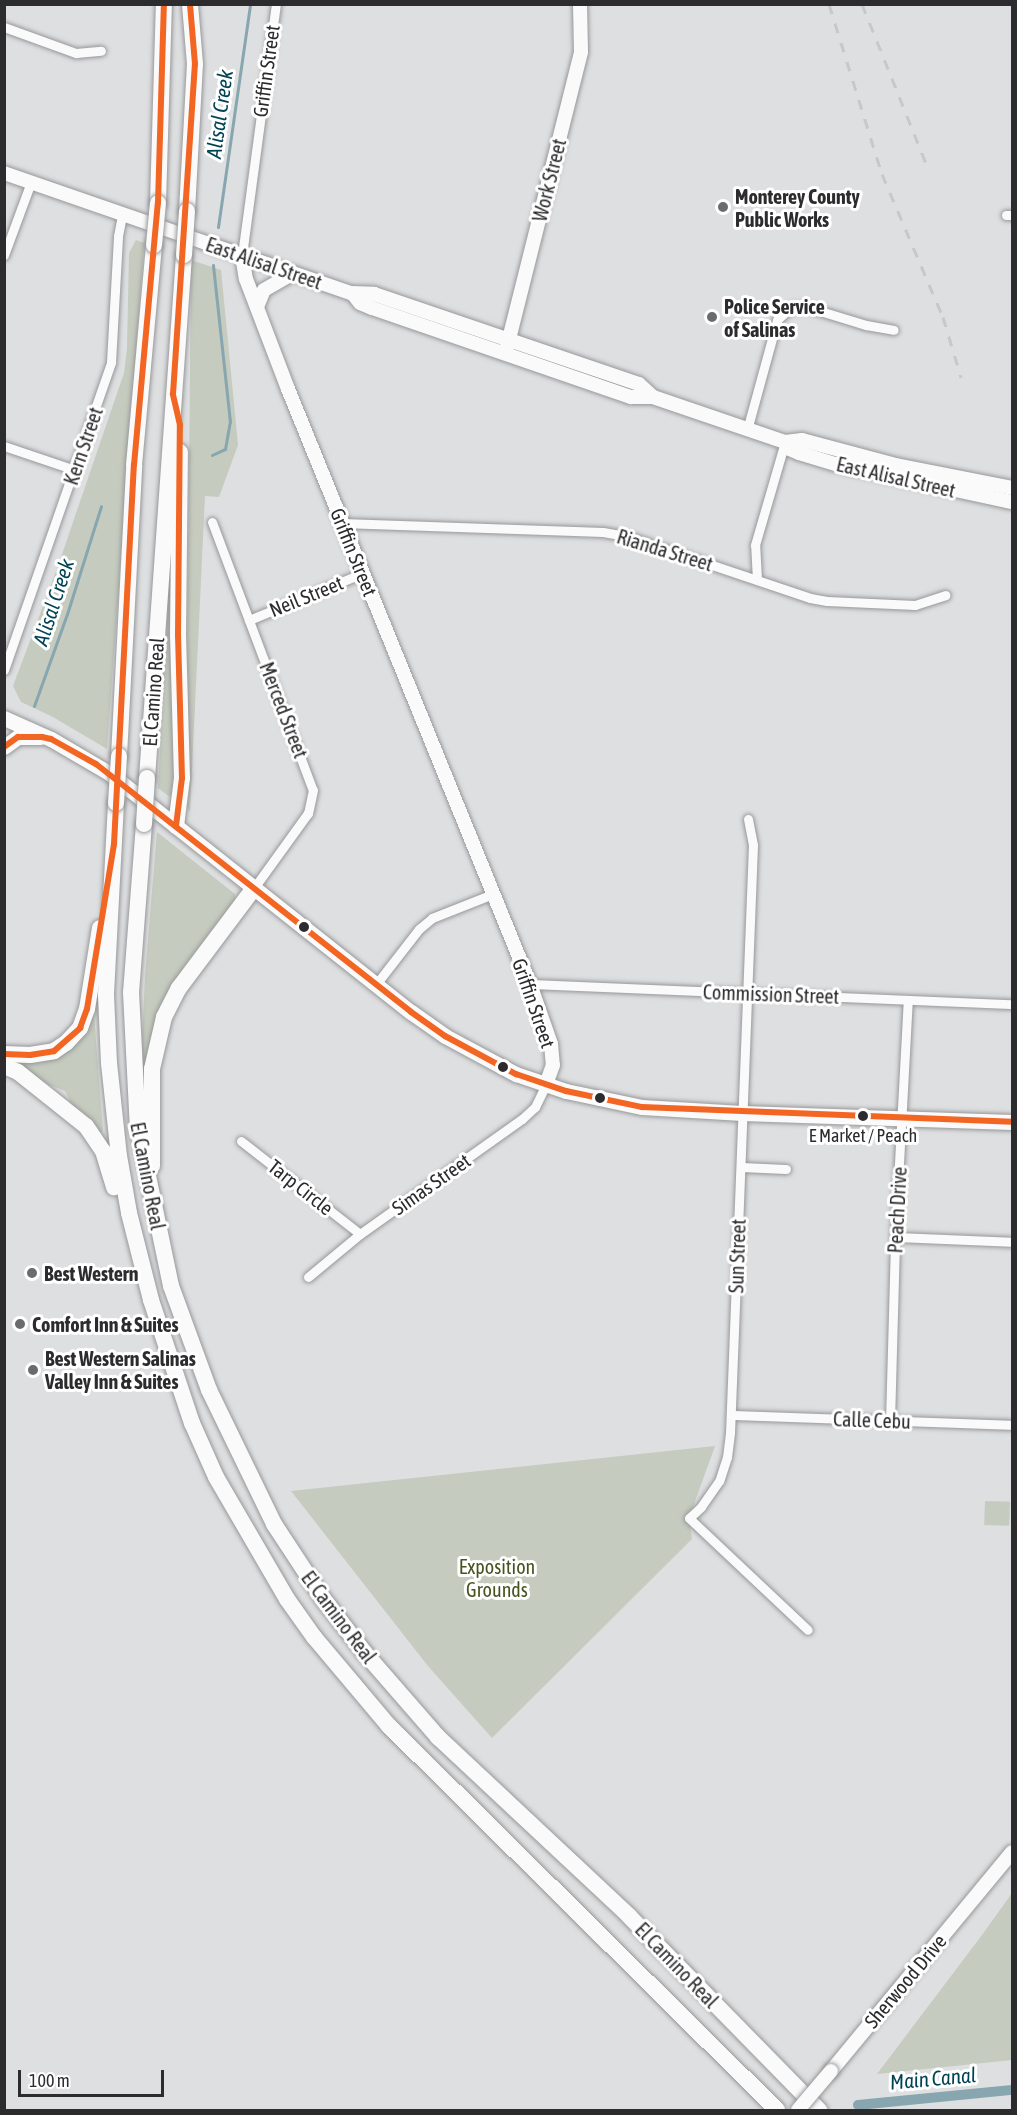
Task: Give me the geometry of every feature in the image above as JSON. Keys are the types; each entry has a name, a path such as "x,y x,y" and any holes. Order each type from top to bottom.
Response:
{"highway":[{"path":"154,4 156,36 163,66"},
{"name":"El Camino Real","path":"164,4 158,203 134,465 106,995 109,1062 119,1156 137,1250 192,1423 237,1516 287,1599 314,1637 389,1726 777,2110"},
{"name":"El Camino Real","path":"190,4 195,64 187,211 131,992 138,1128 169,1279 209,1390 274,1524 297,1560 364,1652 438,1737 628,1916 819,2110"},
{"path":"195,64 200,38 202,4"},
{"path":"173,394 180,425 178,636 182,778 177,826"},
{"path":"4,1054 38,1055 54,1051 80,1028 87,1009 114,844"},
{"path":"152,1197 152,1069 158,1033 179,987 254,888"},
{"path":"4,1066 28,1079 92,1133 103,1151 123,1221 137,1250"},
{"path":"628,1916 833,2110"}],"main road":[{"name":"Work Street","path":"506,354 581,52 580,4"},
{"name":"East Alisal Street","path":"4,173 353,294 374,294 509,339 639,384 653,397"},
{"name":"Griffin Street","path":"242,255 244,274 256,308 530,984 551,1044 553,1065 546,1084"},
{"path":"256,308 264,290 294,273"},
{"name":"East Alisal Street","path":"353,294 360,303 372,308 631,397 653,397 784,442 802,440 896,465 1012,488"},
{"name":"East Alisal Street","path":"784,442 790,449 799,453 836,464 1012,502"},
{"path":"4,718 51,739 109,773 445,1036 493,1063 546,1084 642,1107 742,1113 1012,1122"},
{"path":"4,747 18,737 51,739"},
{"name":"Sherwood Drive","path":"798,2110 1012,1852"}],"street":[{"name":"Griffin Street","path":"242,255 276,4"},
{"path":"4,27 76,53 101,51"},
{"path":"4,255 31,182"},
{"name":"Kern Street","path":"4,670 111,362 118,236 123,215"},
{"path":"747,430 777,320 790,308 807,307 866,325 894,330"},
{"path":"757,580 755,545 784,442"},
{"path":"4,446 75,470"},
{"name":"Merced Street","path":"212,522 313,790 308,813 254,888"},
{"name":"Rianda Street","path":"342,523 603,532 635,539 828,601 915,604 945,595"},
{"name":"Neil Street","path":"249,620 363,573"},
{"name":"Sun Street","path":"748,819 753,845 731,1415 727,1457 719,1481 701,1507 689,1518 808,1630"},
{"path":"377,983 419,929 432,918 493,894"},
{"name":"Commission Street","path":"530,984 1012,1004"},
{"name":"Peach Drive","path":"890,1421 895,1237 908,1000"},
{"name":"Simas Street","path":"308,1277 360,1234 522,1119 535,1107 546,1084"},
{"name":"Tarp Circle","path":"241,1141 360,1234"},
{"path":"741,1167 786,1169"},
{"path":"895,1237 1012,1242"},
{"name":"Calle Cebu","path":"731,1415 1012,1425"}],"green space":[{"path":"136,240 144,243 107,749 53,717 21,702 13,686 58,566 124,373 127,348 129,253"},
{"path":"191,260 221,270 238,445 219,497 205,496 190,811 186,807"},
{"path":"174,585 174,789 170,797 158,788 169,586"},
{"path":"157,832 235,894 235,900 183,968 170,991 149,1067 141,1067 145,975"},
{"path":"94,1015 103,1131 99,1134 74,1109 65,1091 34,1079 18,1065 18,1061 37,1063 52,1060 77,1042"},
{"name":"Exposition Grounds","path":"715,1446 689,1518 692,1539 492,1738 428,1666 291,1491"},
{"path":"985,1501 1010,1502 1009,1526 984,1525"},
{"path":"1012,1893 1012,2060 877,2074 982,1935"}],"waterway":[{"name":"Alisal Creek","path":"218,227 250,4"},
{"name":"Alisal Creek","path":"212,455 225,449 230,422 213,265"},
{"name":"Alisal Creek","path":"34,706 67,614 101,506"},
{"name":"Main Canal","path":"858,2105 1012,2090"}],"railway":[{"path":"829,4 882,174 943,317 961,377"},
{"path":"862,4 928,168"}],"transit line":[{"path":"4,1054 30,1055 54,1051 80,1028 87,1009 114,844 134,465 158,203 164,4"},
{"path":"176,826 182,778 178,636 180,425 173,394 195,64 190,4"},
{"path":"4,747 18,737 42,737 51,739 96,764 411,1012 445,1036 516,1074 566,1091 642,1107 1012,1122"}],"place":[{"name":"Monterey County Public Works","path":"723,207"},
{"name":"Police Service of Salinas","path":"712,317"},
{"name":"E Market / Peach","path":"863,1116"},
{"name":"Best Western","path":"32,1273"},
{"name":"Comfort Inn & Suites","path":"20,1324"},
{"name":"Best Western Salinas Valley Inn & Suites","path":"33,1370"}]}
